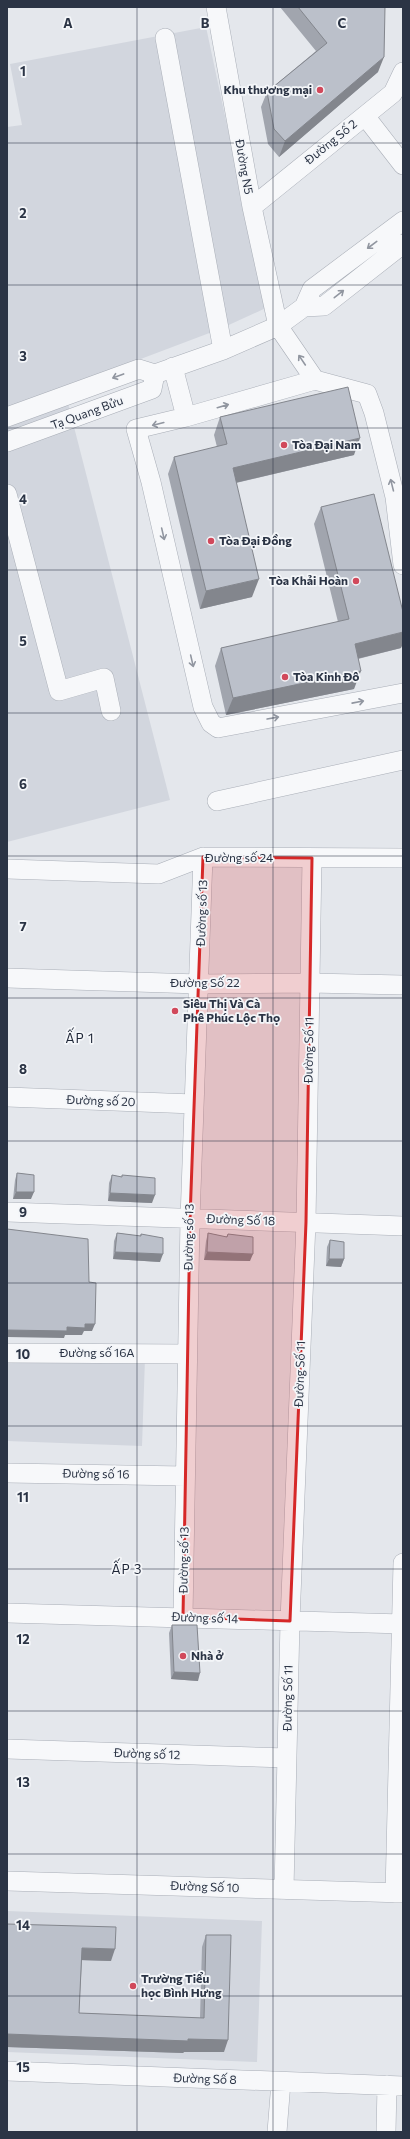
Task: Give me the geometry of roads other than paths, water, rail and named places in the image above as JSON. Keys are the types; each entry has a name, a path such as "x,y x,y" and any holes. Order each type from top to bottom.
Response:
{"street":[{"name":"Đường N5","path":"216,7 252,207 278,326"},
{"path":"165,38 222,350"},
{"name":"Đường Số 2","path":"252,207 393,93 403,72"},
{"path":"365,116 403,165"},
{"path":"155,374 222,350 278,326 304,307 312,289 403,221"},
{"path":"304,307 324,306 403,244"},
{"path":"278,326 316,380"},
{"path":"173,367 186,417"},
{"name":"Tạ Quang Bửu","path":"7,417 139,369 155,374 152,389 7,442"},
{"path":"403,565 395,497 374,413 367,394 316,380 186,417 136,429 151,482 203,707 211,723 218,728 403,693"},
{"path":"7,494 59,691 104,678 111,710"},
{"path":"216,802 403,760"},
{"name":"Đường số 24","path":"7,869 159,874 203,857 403,858"},
{"name":"Đường số 13","path":"183,1617 190,1218 203,857"},
{"name":"Đường Số 11","path":"284,1890 290,1621 306,1222 312,858"},
{"name":"Đường Số 22","path":"7,978 199,984 310,983 403,985"},
{"name":"Đường số 20","path":"7,1097 194,1104"},
{"name":"Đường Số 18","path":"7,1212 403,1226"},
{"name":"Đường số 16A","path":"7,1353 187,1354"},
{"name":"Đường số 16","path":"7,1472 185,1476"},
{"path":"399,1893 403,1563"},
{"name":"Đường số 14","path":"7,1613 402,1624"},
{"name":"Đường số 12","path":"7,1749 287,1758"},
{"name":"Đường Số 10","path":"7,1881 399,1893"},
{"name":"Đường Số 8","path":"7,2071 395,2085"},
{"path":"277,2132 281,2082"},
{"path":"386,2132 395,2085"}],"place":[{"name":"Khu thương mại","path":"320,90"},
{"name":"Tòa Đại Nam","path":"284,445"},
{"name":"Tòa Đại Đồng","path":"211,541"},
{"name":"Tòa Khải Hoàn","path":"356,581"},
{"name":"Tòa Kinh Đô","path":"285,677"},
{"name":"Siêu Thị Và Cà Phê Phúc Lộc Thọ","path":"175,1011"},
{"name":"Nhà ở","path":"183,1656"},
{"name":"Trường Tiểu học Bình Hưng","path":"133,1986"}],"district":[{"name":"ẤP 1","path":"80,1038"},
{"name":"ẤP 3","path":"127,1569"}]}
